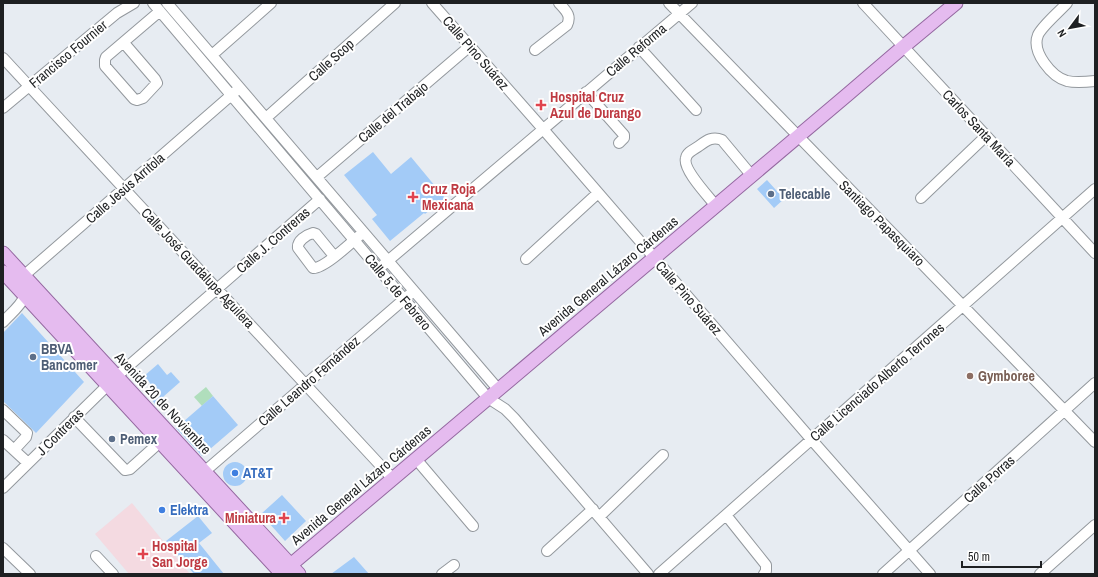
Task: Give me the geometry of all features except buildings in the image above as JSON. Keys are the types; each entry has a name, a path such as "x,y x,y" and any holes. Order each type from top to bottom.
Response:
{"main road":[{"name":"Avenida General Lázaro Cárdenas","path":"287,572 498,389 956,3"},
{"name":"Avenida 20 de Noviembre","path":"3,254 112,380 160,442 287,572"},
{"name":"Avenida 20 de Noviembre","path":"3,272 24,295 204,472 287,572"}],"street":[{"name":"Francisco Fournier","path":"3,108 117,13 134,3"},
{"name":"Calle 5 de Febrero","path":"153,3 488,398 505,409 514,418 648,574"},
{"name":"Calle 5 de Febrero","path":"167,3 498,389"},
{"path":"212,55 271,3"},
{"name":"Calle Scop","path":"266,118 396,3"},
{"name":"Calle Pino Suárez","path":"432,3 655,258 811,440 930,574"},
{"path":"535,50 567,25 569,20 568,14 559,3"},
{"name":"Santiago Papasquiaro","path":"669,3 1095,442"},
{"name":"Calle Reforma","path":"378,269 692,3"},
{"name":"Carlos Santa María","path":"863,3 1095,253"},
{"path":"1067,3 1038,36 1037,45 1041,58 1050,70 1058,77 1068,81 1095,81"},
{"path":"124,43 157,83 143,98 137,100 104,63 106,57 160,11"},
{"name":"Calle del Trabajo","path":"317,177 470,46"},
{"path":"639,47 696,110"},
{"name":"Calle José Guadalupe Aguilera","path":"3,58 393,479"},
{"name":"Calle Jesús Arritola","path":"25,278 33,267 240,88"},
{"path":"586,92 624,135 624,138 618,143"},
{"path":"921,198 986,136"},
{"path":"716,206 688,170 685,162 687,155 711,138 719,139 722,140 752,176"},
{"name":"Calle Licenciado Alberto Terrones","path":"659,574 1095,189"},
{"path":"526,258 598,193"},
{"name":"Calle J. Contreras","path":"112,380 320,199"},
{"path":"334,256 364,232"},
{"path":"3,322 20,303 24,295 25,278"},
{"name":"Calle Leandro Fernández","path":"204,472 414,291"},
{"name":"J Contreras","path":"5,482 28,463 112,380"},
{"name":"Calle Porras","path":"883,574 1065,412 1095,383"},
{"path":"3,410 27,433 26,437 14,450"},
{"path":"74,417 125,470 130,469 160,442"},
{"path":"3,440 28,463"},
{"path":"547,551 596,513 663,455"},
{"path":"416,459 474,526"},
{"path":"726,514 766,565 764,574"},
{"path":"1040,574 1095,525"},
{"path":"3,548 30,574"},
{"path":"96,556 113,574"},
{"path":"442,574 454,565"}],"shaded area":[{"name":"Hospital San Jorge","path":"132,503 190,574 129,574 95,534"}],"green space":[{"path":"206,387 213,396 202,406 194,397"}],"place":[{"name":"Hospital Cruz Azul de Durango","path":"541,105"},
{"name":"Telecable","path":"771,194"},
{"name":"Cruz Roja Mexicana","path":"413,197"},
{"name":"BBVA Bancomer","path":"33,357"},
{"name":"Gymboree","path":"970,376"},
{"name":"Pemex","path":"112,439"},
{"name":"AT&T","path":"235,473"},
{"name":"Elektra","path":"162,510"},
{"name":"Miniatura","path":"284,518"},
{"name":"Hospital San Jorge","path":"143,554"}]}
